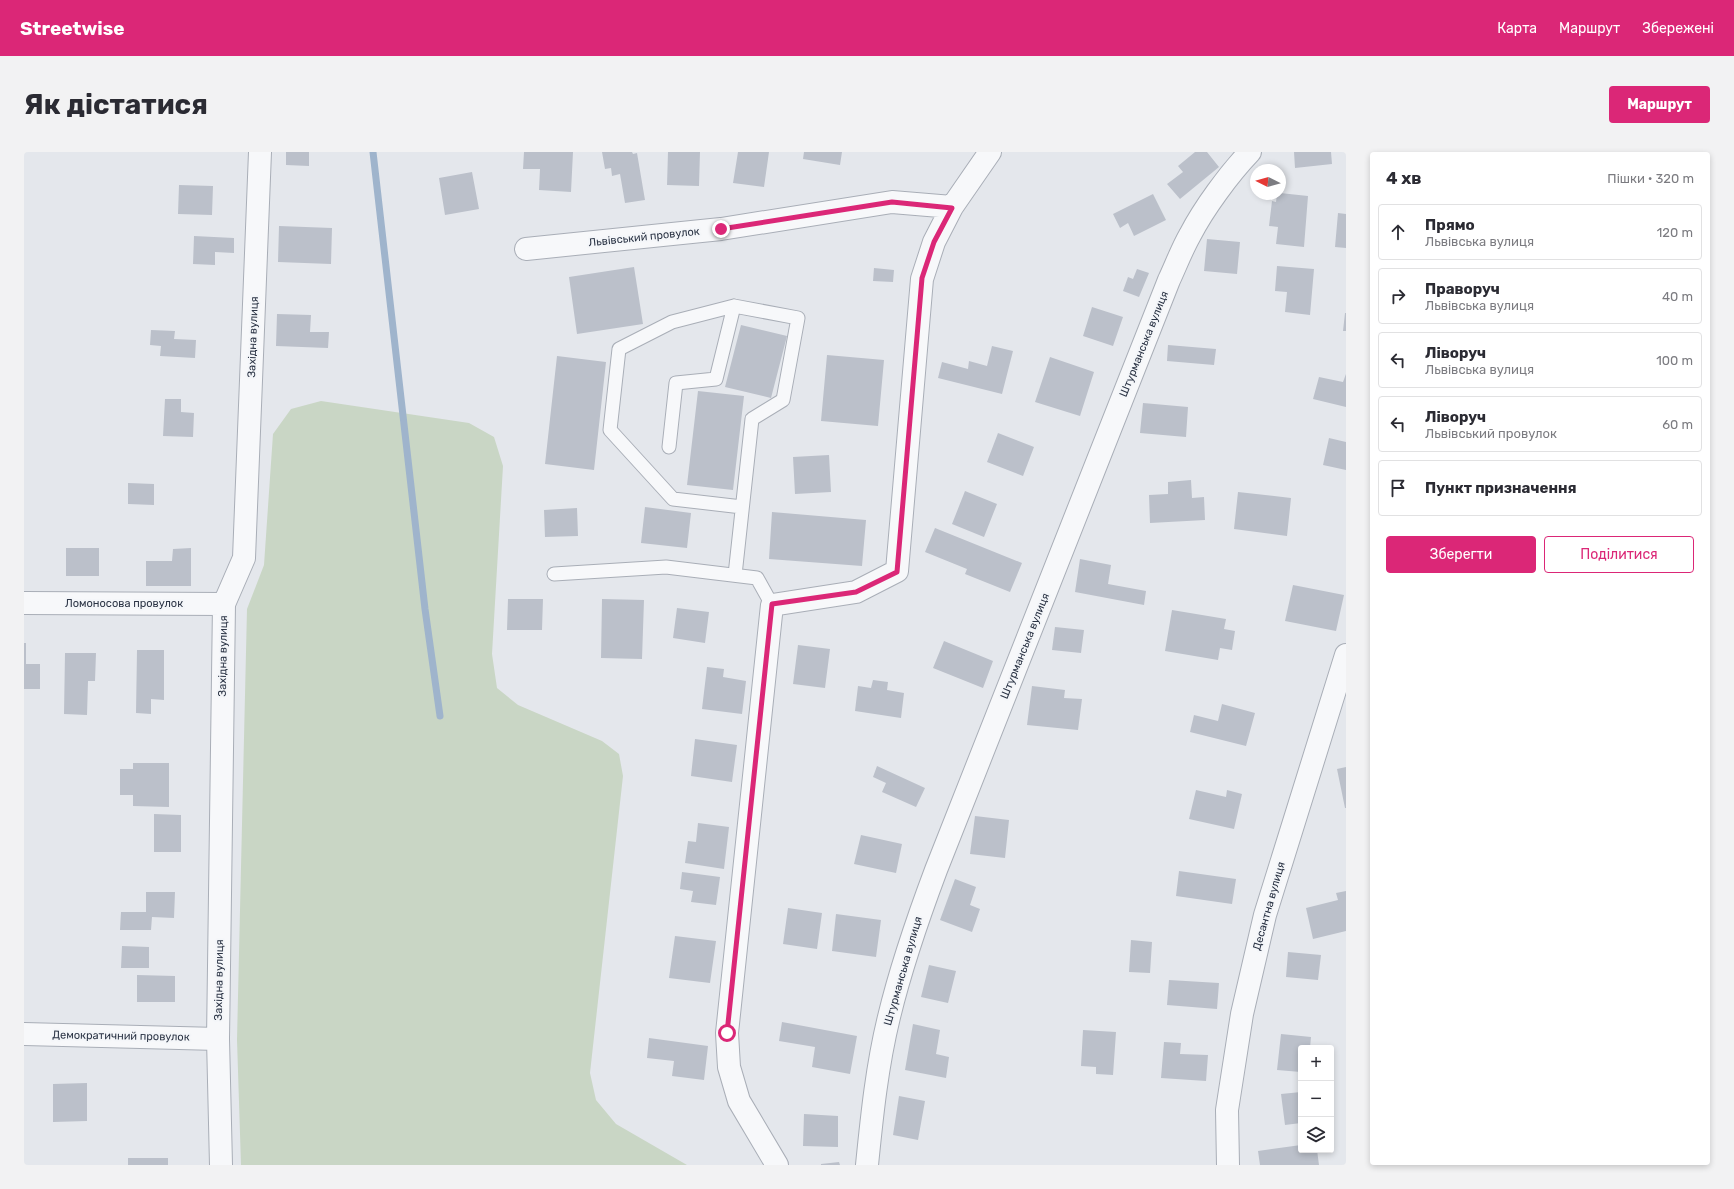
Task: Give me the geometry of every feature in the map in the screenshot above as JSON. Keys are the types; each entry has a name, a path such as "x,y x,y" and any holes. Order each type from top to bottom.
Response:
{"street":[{"name":"Західна вулиця","path":"221,1165 218,1038 224,604 244,558 260,152"},
{"path":"777,1165 740,1101 729,1068 727,1033 772,604 856,592 897,572 922,278 934,242 952,208 990,152"},
{"name":"Штурманська вулиця","path":"867,1165 874,1095 888,1018 909,943 1169,280 1189,235 1203,213 1250,152"},
{"name":"Львівський провулок","path":"526,249 721,229 892,202 952,208"},
{"name":"Ломоносова провулок","path":"24,603 224,604"},
{"name":"Десантна вулиця","path":"1228,1165 1227,1110 1242,1014 1265,915 1340,693 1346,655"},
{"name":"Демократичний провулок","path":"24,1034 218,1038"}],"lane":[{"path":"735,575 752,419 783,400 798,318 734,306 672,322 619,349 610,430 674,499 742,507"},
{"path":"669,447 676,383 716,379 734,306"},
{"path":"554,574 666,567 757,578 772,604"}],"green space":[{"path":"321,401 469,423 494,437 503,466 492,654 497,688 518,705 602,741 619,754 623,776 590,1073 596,1100 616,1124 687,1165 241,1165 237,1040 247,609 264,565 273,434 291,409"}],"building":[{"path":"286,152 309,152 309,166 286,165"},
{"path":"524,152 573,152 571,192 539,190 540,169 523,169"},
{"path":"602,152 637,153 645,200 625,203 620,174 612,176 611,168 605,169"},
{"path":"668,152 700,152 699,186 667,185"},
{"path":"738,152 769,152 764,187 733,183"},
{"path":"804,152 842,152 840,165 803,159"},
{"path":"1195,152 1207,152 1219,167 1180,199 1167,184 1183,172 1178,166"},
{"path":"1294,152 1331,152 1332,164 1295,168"},
{"path":"472,172 479,209 445,215 439,178"},
{"path":"179,185 213,186 212,215 178,214"},
{"path":"1153,194 1166,220 1134,236 1128,223 1120,228 1113,214"},
{"path":"1286,194 1308,196 1304,247 1276,244 1278,227 1269,226 1272,201 1276,202 1276,200 1286,200"},
{"path":"1338,213 1346,214 1346,248 1335,247"},
{"path":"279,226 332,228 331,264 278,262"},
{"path":"194,236 234,238 234,253 215,252 215,265 193,264"},
{"path":"1207,239 1240,242 1237,274 1204,271"},
{"path":"1277,266 1314,269 1310,315 1285,312 1287,292 1275,291"},
{"path":"634,267 643,324 577,334 569,277"},
{"path":"874,268 894,270 893,282 873,281"},
{"path":"1137,269 1149,273 1139,297 1123,291 1128,277 1133,279"},
{"path":"1092,307 1123,317 1113,346 1083,336"},
{"path":"1345,313 1346,331 1343,331"},
{"path":"277,314 311,315 310,332 329,332 328,348 276,346"},
{"path":"741,325 787,336 771,398 725,387"},
{"path":"151,330 175,331 174,339 196,340 195,358 160,356 161,346 150,345"},
{"path":"1168,345 1216,349 1214,365 1167,361"},
{"path":"992,346 1013,351 1002,394 938,378 942,362 968,369 969,361 987,366"},
{"path":"827,355 884,360 878,426 821,421"},
{"path":"557,356 606,362 594,470 545,464"},
{"path":"1050,357 1094,372 1080,416 1035,402"},
{"path":"1346,374 1346,407 1313,399 1319,377 1343,382"},
{"path":"698,391 744,396 733,490 687,485"},
{"path":"165,399 181,399 181,412 194,413 193,437 163,436"},
{"path":"1143,403 1188,407 1186,437 1140,433"},
{"path":"998,433 1034,447 1023,476 987,462"},
{"path":"1329,438 1346,442 1346,470 1323,465"},
{"path":"829,455 831,492 795,494 793,457"},
{"path":"1191,480 1192,498 1204,497 1205,520 1150,523 1149,495 1168,494 1168,482"},
{"path":"128,483 154,484 154,505 128,504"},
{"path":"965,491 997,504 984,537 952,524"},
{"path":"1238,492 1291,498 1287,536 1234,529"},
{"path":"645,507 691,513 687,548 641,543"},
{"path":"577,508 578,536 545,537 544,510"},
{"path":"772,512 866,520 862,566 769,559"},
{"path":"935,528 1022,563 1010,592 965,574 967,569 925,552"},
{"path":"66,548 99,548 99,576 66,576"},
{"path":"191,548 191,586 146,586 146,561 172,561 173,549"},
{"path":"1080,559 1111,565 1108,584 1146,591 1144,605 1075,592"},
{"path":"1293,585 1344,595 1336,631 1285,621"},
{"path":"508,599 543,599 542,630 507,630"},
{"path":"602,599 644,600 642,659 601,658"},
{"path":"677,608 709,612 705,643 673,638"},
{"path":"1172,610 1226,619 1224,629 1235,631 1232,650 1220,648 1218,660 1165,651"},
{"path":"1055,627 1084,630 1081,653 1052,650"},
{"path":"944,641 993,661 983,688 933,668"},
{"path":"24,643 26,643 26,664 40,664 40,689 24,689"},
{"path":"798,645 830,649 825,688 793,684"},
{"path":"137,650 164,650 164,700 151,699 151,714 136,713"},
{"path":"65,653 96,653 95,681 88,681 87,715 64,714"},
{"path":"707,667 724,669 723,677 746,681 742,714 702,709"},
{"path":"873,680 888,682 887,690 904,693 901,718 855,711 858,686 871,688"},
{"path":"1032,686 1065,690 1064,698 1082,699 1078,730 1027,725"},
{"path":"1222,704 1255,713 1246,746 1190,732 1194,715 1218,721"},
{"path":"695,739 737,745 732,782 691,776"},
{"path":"133,763 169,763 169,807 133,806 133,795 120,795 120,769 133,769"},
{"path":"877,766 925,788 916,807 882,792 886,783 873,777"},
{"path":"1346,767 1346,808 1345,808 1337,769"},
{"path":"1196,790 1226,797 1227,790 1242,794 1234,829 1189,819"},
{"path":"154,814 181,815 181,852 154,852"},
{"path":"975,816 1009,820 1005,858 970,854"},
{"path":"698,823 729,827 724,869 685,863 688,841 696,842"},
{"path":"861,835 902,844 896,873 854,864"},
{"path":"1179,871 1236,879 1232,904 1176,896"},
{"path":"682,872 720,877 716,905 691,902 693,891 680,889"},
{"path":"955,879 976,887 970,905 980,909 972,932 940,920"},
{"path":"1346,891 1346,931 1313,939 1306,908 1338,900 1336,893"},
{"path":"146,892 175,892 174,918 152,917 151,930 120,930 121,912 146,912"},
{"path":"788,908 822,913 817,949 783,944"},
{"path":"836,914 881,920 876,957 832,951"},
{"path":"675,936 716,941 710,983 669,978"},
{"path":"1131,940 1152,942 1150,973 1129,972"},
{"path":"122,946 149,947 149,968 121,968"},
{"path":"1288,952 1321,955 1318,980 1286,977"},
{"path":"929,965 956,971 948,1003 921,997"},
{"path":"137,975 175,976 175,1002 137,1002"},
{"path":"1169,980 1219,983 1217,1009 1167,1005"},
{"path":"782,1022 857,1036 850,1074 812,1067 815,1047 779,1041"},
{"path":"913,1024 940,1030 936,1054 949,1057 946,1078 905,1070"},
{"path":"1083,1030 1116,1032 1113,1075 1096,1074 1096,1067 1081,1066"},
{"path":"1281,1034 1311,1037 1310,1045 1298,1045 1298,1072 1277,1070"},
{"path":"649,1038 708,1046 704,1080 672,1076 674,1061 647,1058"},
{"path":"1164,1042 1181,1043 1180,1054 1208,1055 1206,1081 1161,1078"},
{"path":"87,1083 87,1121 53,1122 53,1084"},
{"path":"1298,1092 1298,1123 1285,1125 1281,1094"},
{"path":"899,1096 925,1101 918,1140 893,1135"},
{"path":"804,1114 838,1116 838,1147 803,1146"},
{"path":"1298,1145 1298,1153 1317,1153 1319,1165 1260,1165 1258,1151"},
{"path":"128,1158 168,1158 168,1165 128,1165"},
{"path":"839,1162 840,1165 821,1165 821,1164"}],"waterway":[{"path":"373,152 425,609 440,716"}],"route":[{"path":"721,229 892,202 952,208 934,242 922,278 897,572 856,592 772,604 727,1033"}]}
